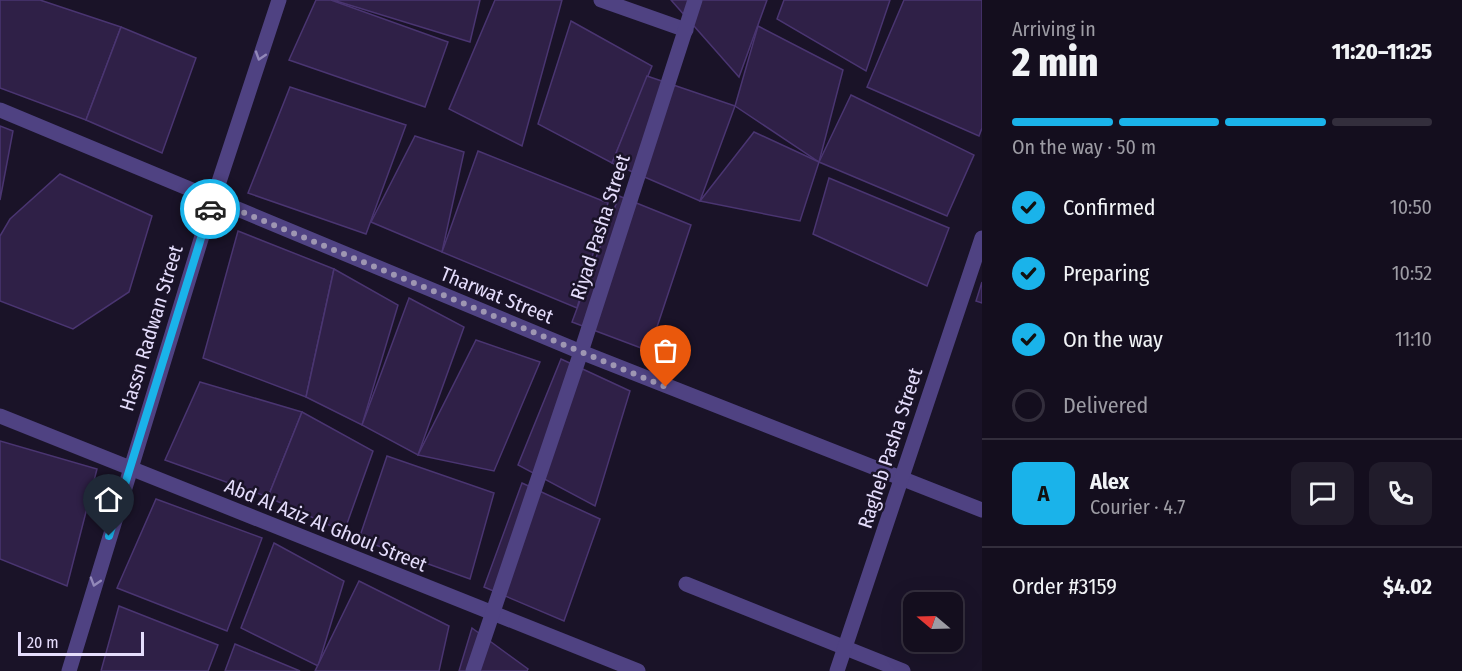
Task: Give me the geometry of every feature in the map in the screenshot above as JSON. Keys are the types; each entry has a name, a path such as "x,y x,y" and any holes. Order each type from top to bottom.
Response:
{"street":[{"name":"Hassn Radwan Street","path":"69,671 129,468 213,200 279,0"},
{"path":"601,0 686,30"},
{"name":"Riyad Pasha Street","path":"473,671 581,352 695,0"},
{"name":"Tharwat Street","path":"0,110 581,352 982,510"},
{"name":"Ragheb Pasha Street","path":"837,671 982,238"},
{"name":"Abd Al Aziz Al Ghoul Street","path":"0,416 638,671"},
{"path":"686,584 903,671"}],"building":[{"path":"0,0 40,0 121,27 86,120 0,88"},
{"path":"316,0 331,0 448,42 425,107 289,60"},
{"path":"333,0 480,0 470,42"},
{"path":"495,0 562,0 522,146 449,109"},
{"path":"671,0 767,0 739,77"},
{"path":"784,0 890,0 866,71 777,19"},
{"path":"904,0 982,0 982,128 979,136 867,87"},
{"path":"571,21 652,66 612,163 538,124"},
{"path":"758,26 843,70 819,162 735,106"},
{"path":"121,27 196,58 162,153 86,120"},
{"path":"647,76 735,106 700,201 612,163"},
{"path":"290,87 406,125 366,234 248,193"},
{"path":"851,95 974,155 947,216 819,162"},
{"path":"0,126 13,131 0,200"},
{"path":"754,132 819,162 800,221 700,201"},
{"path":"415,136 464,152 442,252 371,222"},
{"path":"478,151 608,203 577,308 442,252"},
{"path":"60,174 152,216 129,292 73,329 0,301 0,236 10,219"},
{"path":"829,178 949,228 927,286 813,234"},
{"path":"619,196 691,225 649,351 572,322"},
{"path":"238,231 334,269 306,397 203,358"},
{"path":"334,269 398,305 362,425 306,397"},
{"path":"982,282 982,303 976,301"},
{"path":"409,298 464,327 418,455 362,425"},
{"path":"476,340 540,362 494,471 418,455"},
{"path":"561,359 630,391 595,506 518,465"},
{"path":"200,382 302,412 268,497 165,460"},
{"path":"302,412 373,451 344,532 268,497"},
{"path":"0,441 97,469 67,586 0,559"},
{"path":"387,456 494,493 470,579 359,539"},
{"path":"522,483 600,519 564,621 484,587"},
{"path":"156,499 262,538 227,631 117,588"},
{"path":"274,543 344,581 318,666 241,628"},
{"path":"359,581 449,626 439,671 315,671"},
{"path":"119,606 218,645 208,671 101,671"},
{"path":"472,628 528,669 527,671 459,671"},
{"path":"235,644 300,671 225,671"}],"way so far":[{"path":"210,209 213,200 666,387"}],"route":[{"path":"109,536 210,209"}]}
